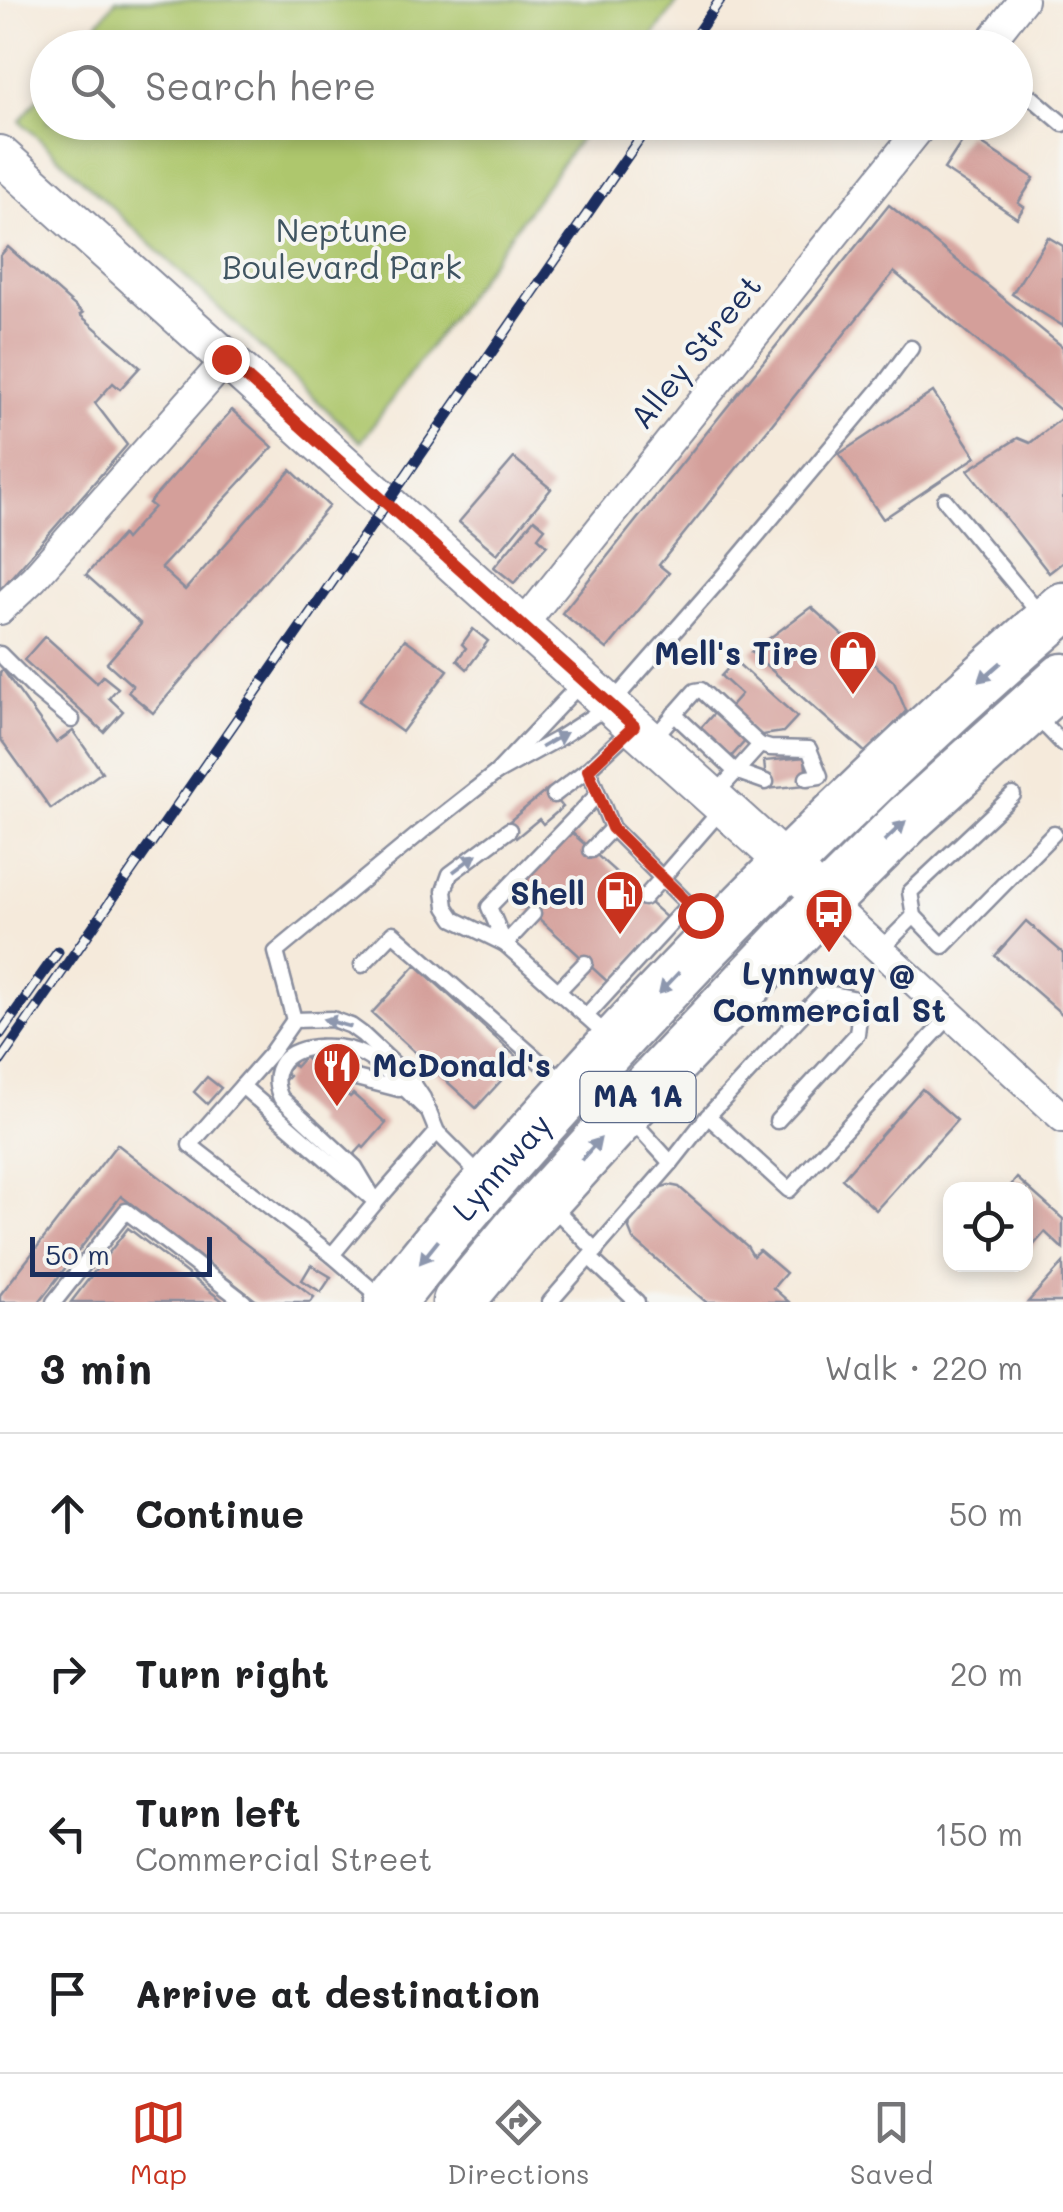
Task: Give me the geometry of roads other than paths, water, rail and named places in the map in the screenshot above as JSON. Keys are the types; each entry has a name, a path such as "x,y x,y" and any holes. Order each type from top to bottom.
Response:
{"highway":[{"name":"Lynnway","path":"388,1302 487,1182 571,1090 600,1030 703,919 786,864 824,787 944,714 1055,615"},
{"name":"Lynnway","path":"458,1302 625,1112 897,829 1052,711"}],"main road":[{"path":"0,154 522,626 723,792 786,864 826,900"}],"street":[{"path":"999,30 1023,0"},
{"name":"Alley Street","path":"522,626 911,140"},
{"path":"0,610 34,578 226,359"},
{"path":"826,900 1060,1110"}],"lane":[{"path":"1033,98 1063,124"},
{"path":"554,796 588,770 723,576 911,348"},
{"path":"944,500 1055,615"},
{"path":"0,654 72,720"},
{"path":"294,1020 276,952 496,773 556,740 702,690 760,745 809,749 824,787"},
{"path":"496,773 630,714"},
{"path":"644,898 760,745"},
{"path":"588,770 612,828 703,919"},
{"path":"723,792 766,782"},
{"path":"505,944 489,907 598,794"},
{"path":"1013,795 910,892 914,916 943,946 1054,833"},
{"path":"591,850 612,828"},
{"path":"509,830 450,874 444,890 446,907 454,919 505,944 600,1030"},
{"path":"505,944 533,914"},
{"path":"880,950 914,916"},
{"path":"362,966 393,932 571,1090"},
{"path":"558,991 586,962"},
{"path":"550,1302 708,1116 823,992 852,998 860,1016 858,1034 778,1120"},
{"path":"708,1116 789,1190 951,1015"},
{"path":"388,1302 190,1145 294,1020 320,1018 351,1026 404,1072 417,1087 437,1132 487,1182"},
{"path":"320,1047 356,1078 405,1090"},
{"path":"376,1202 355,1167 286,1103 278,1091 279,1068 289,1055 303,1048 354,1051 363,1054 429,1112"},
{"path":"242,1086 376,1202"},
{"path":"625,1112 672,1163"},
{"path":"332,1254 437,1132"},
{"path":"546,1199 637,1302"},
{"path":"54,1302 126,1211 244,1302"}],"railway":[{"path":"699,30 720,0"},
{"path":"0,1061 639,140"},
{"path":"0,1034 58,952"}],"place":[{"name":"Mell's Tire","path":"853,696"},
{"name":"Shell","path":"620,936"},
{"name":"Lynnway @ Commercial St","path":"829,954"},
{"name":"McDonald's","path":"337,1108"}],"park label":[{"name":"Neptune Boulevard Park","path":"342,250"}]}
